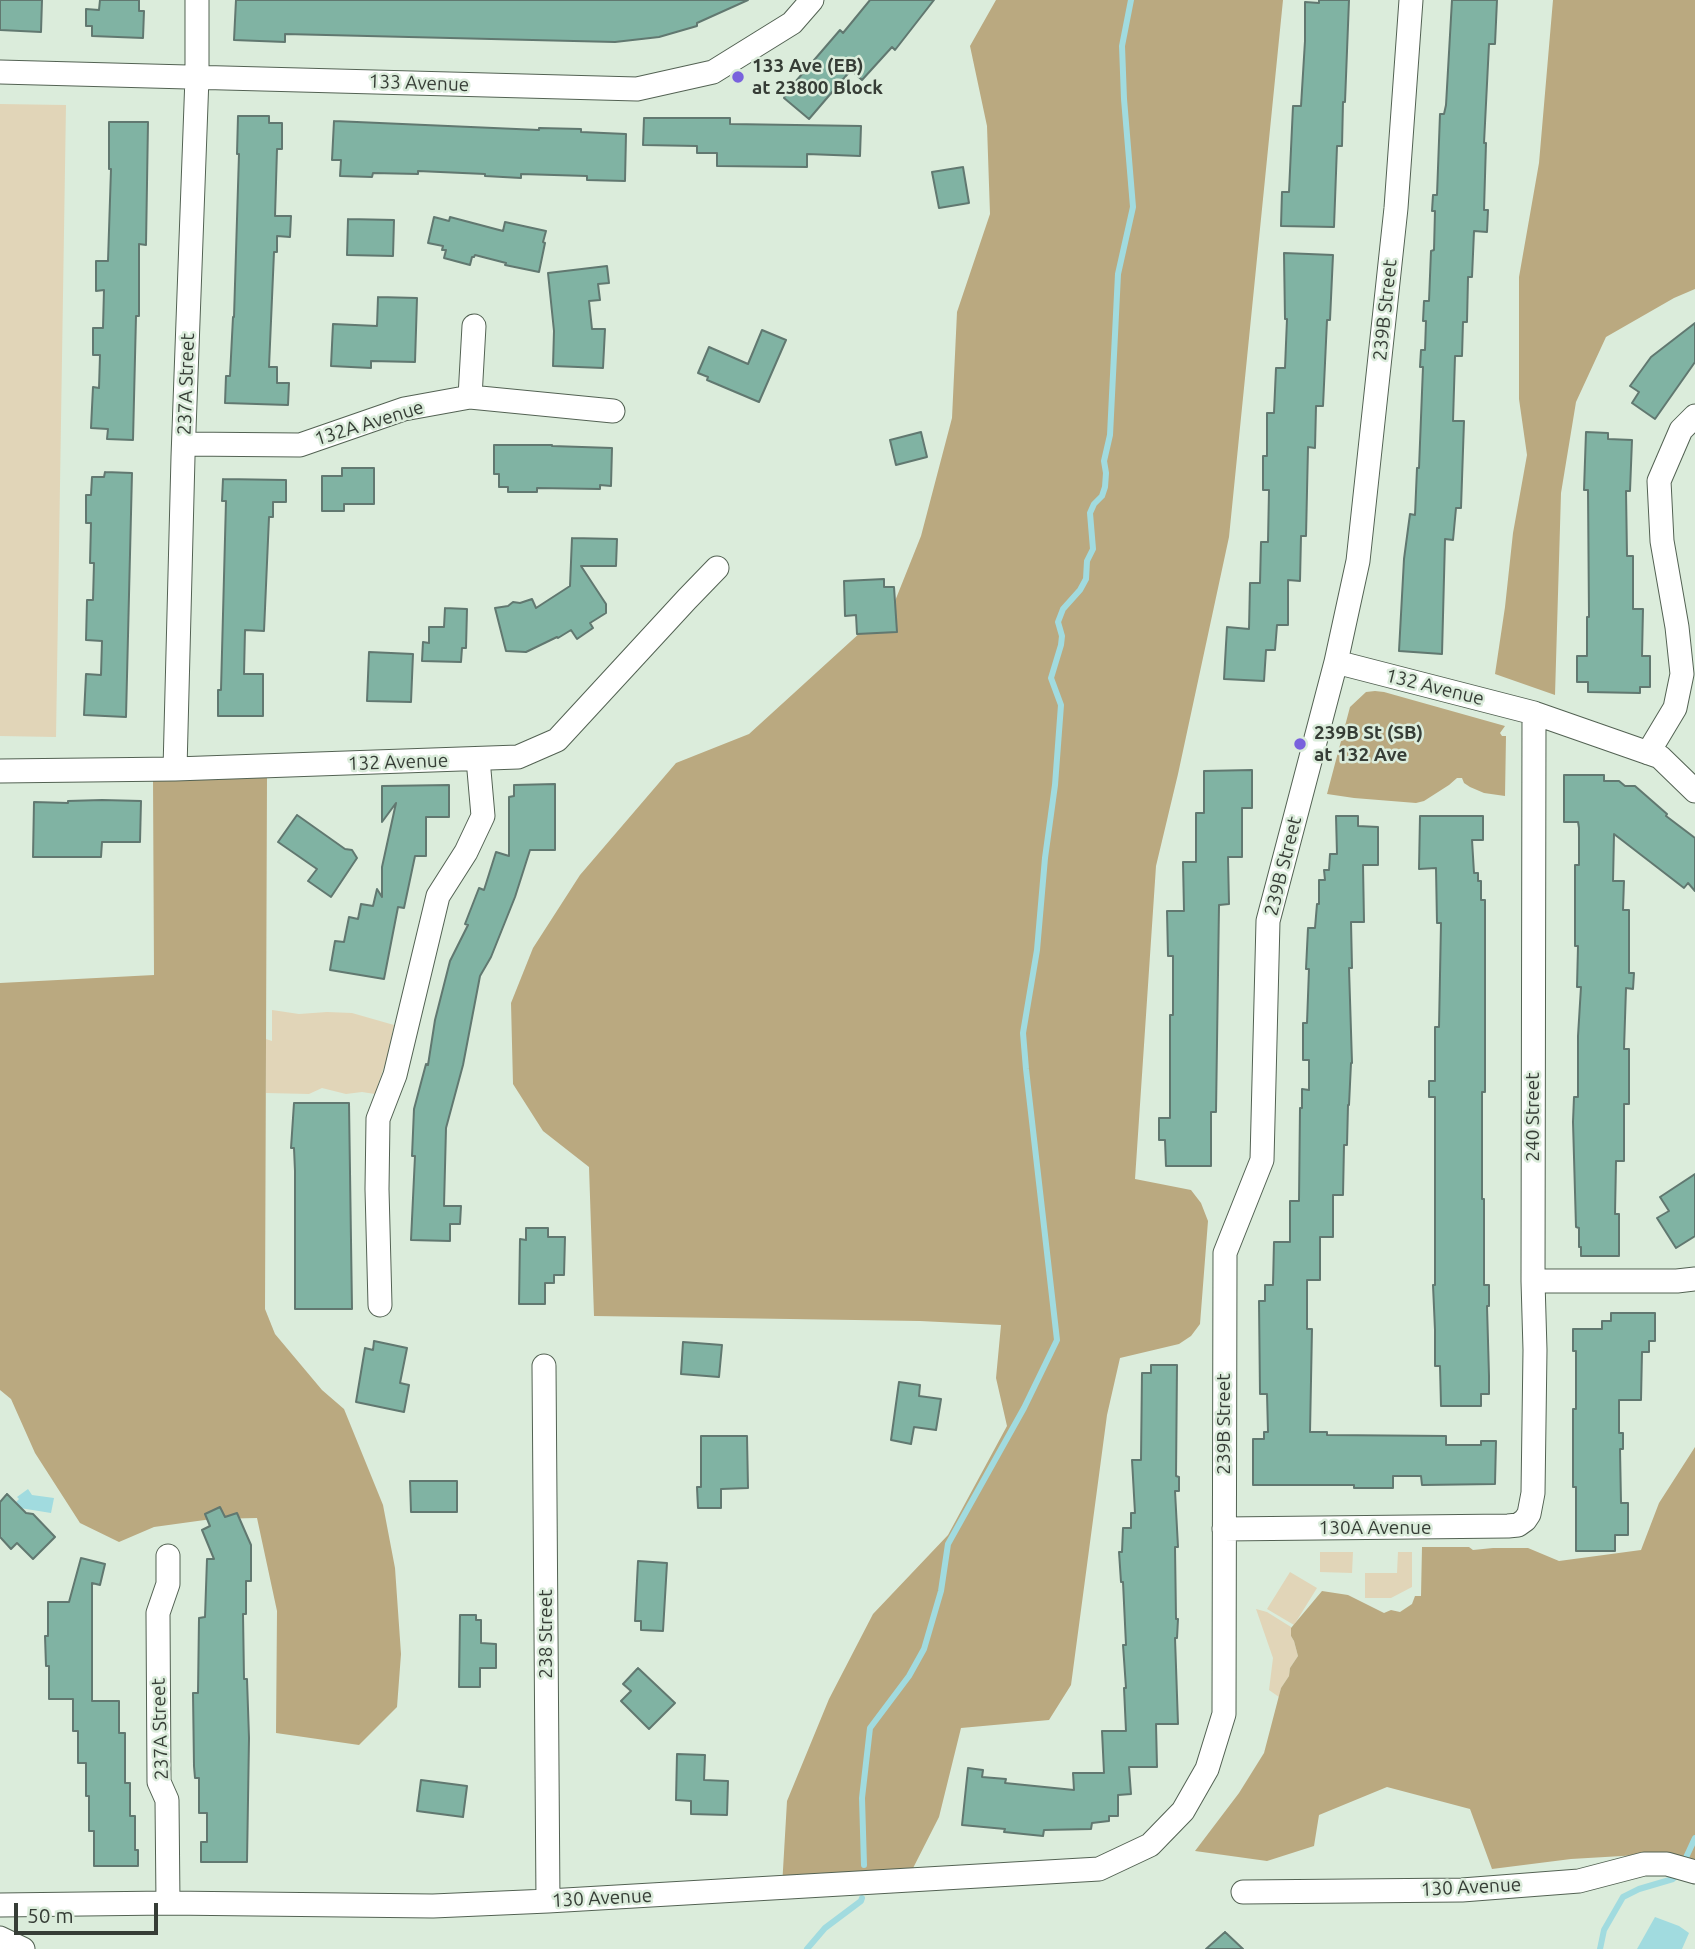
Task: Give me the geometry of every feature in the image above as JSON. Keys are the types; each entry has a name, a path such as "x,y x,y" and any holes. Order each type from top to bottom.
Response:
{"street":[{"name":"237A Street","path":"175,769 197,77 197,0"},
{"name":"133 Avenue","path":"0,72 637,89 713,72 792,23 812,0"},
{"name":"239B Street","path":"1183,1811 1207,1769 1224,1714 1225,1253 1262,1160 1268,921 1336,662 1358,561 1396,208 1411,0"},
{"path":"470,397 474,326"},
{"name":"132A Avenue","path":"184,444 300,445 404,409 470,397 613,411"},
{"path":"1648,753 1675,708 1682,674 1662,541 1659,481 1681,430 1695,416"},
{"name":"132 Avenue","path":"0,771 175,769 518,757 557,740 718,568"},
{"name":"132 Avenue","path":"1336,662 1534,713 1660,757 1695,791"},
{"name":"240 Street","path":"1525,1520 1532,1507 1533,1493 1535,1350 1534,713"},
{"path":"380,1305 378,1119 395,1075 438,896 466,852 483,816 478,759"},
{"path":"1533,1281 1677,1282 1695,1279"},
{"name":"238 Street","path":"544,1366 548,1901"},
{"name":"130A Avenue","path":"1224,1529 1508,1526 1518,1525 1525,1520"},
{"name":"237A Street","path":"168,1903 167,1800 159,1782 158,1613 168,1584 169,1556"},
{"name":"130 Avenue","path":"0,1905 168,1903 433,1906 1099,1869 1150,1844 1183,1811"},
{"name":"130 Avenue","path":"1243,1892 1462,1890 1579,1881 1644,1864 1667,1864 1695,1872"},
{"path":"0,1938 23,1949"}],"shaded area":[{"path":"996,0 1283,0 1229,537 1156,866 1135,1179 1191,1190 1201,1203 1208,1221 1200,1324 1191,1336 1179,1344 1120,1358 1107,1415 1071,1685 1049,1720 961,1728 939,1817 907,1880 782,1887 787,1801 829,1699 873,1614 948,1535 1007,1426 996,1378 1001,1325 920,1321 594,1316 589,1167 543,1131 513,1084 511,1003 533,948 580,875 676,763 749,734 895,601 921,536 952,418 957,312 990,214 987,126 970,46"},
{"path":"1553,0 1695,0 1695,289 1606,337 1576,402 1561,493 1555,695 1495,674 1513,533 1527,455 1519,399 1519,277 1539,163"},
{"path":"0,104 66,105 56,737 0,736"},
{"path":"1375,691 1505,726 1500,733 1506,736 1505,796 1484,793 1464,783 1462,778 1457,778 1424,801 1416,803 1327,794 1350,707 1366,692"},
{"path":"267,778 265,1309 275,1334 322,1390 344,1409 383,1505 395,1568 401,1654 397,1707 359,1745 276,1733 277,1611 257,1518 212,1519 154,1527 119,1542 80,1523 35,1453 11,1399 0,1390 0,983 154,975 153,779"},
{"path":"272,1010 299,1014 352,1013 394,1025 375,1094 346,1094 322,1088 309,1094 266,1093 266,1039 272,1041"},
{"path":"1695,1447 1695,1862 1656,1854 1571,1859 1492,1869 1470,1809 1387,1787 1319,1815 1314,1846 1267,1861 1195,1851 1239,1793 1264,1753 1281,1688 1298,1656 1291,1628 1322,1591 1348,1595 1384,1613 1391,1610 1400,1612 1412,1604 1415,1596 1421,1596 1422,1547 1469,1547 1473,1550 1528,1548 1559,1561 1641,1550 1659,1503"},
{"path":"1320,1552 1353,1552 1352,1573 1320,1572"},
{"path":"1398,1552 1412,1552 1412,1587 1391,1598 1365,1598 1365,1573 1397,1573"},
{"path":"1290,1572 1317,1588 1294,1625 1267,1609"},
{"path":"1256,1609 1267,1612 1291,1627 1291,1636 1298,1656 1290,1668 1279,1697 1269,1690 1273,1658"}],"water":[{"path":"28,1489 32,1495 54,1498 51,1513 20,1508 16,1502 19,1499 17,1497"},
{"path":"1655,1917 1689,1933 1682,1949 1637,1949"}],"building":[{"path":"0,0 42,0 41,32 0,30"},
{"path":"100,0 139,0 139,11 144,11 143,38 92,36 92,26 86,26 86,9 99,10"},
{"path":"236,0 748,0 697,23 697,26 659,37 615,42 285,34 285,42 234,40"},
{"path":"870,0 934,0 895,50 892,47 862,80 851,70 809,119 784,98 784,95 840,30 843,33"},
{"path":"1319,0 1349,0 1345,102 1342,146 1337,146 1334,227 1281,226 1282,192 1289,192 1293,106 1301,106 1305,2 1319,3"},
{"path":"1452,0 1497,0 1495,44 1489,44 1484,143 1484,210 1488,210 1487,232 1474,231 1472,277 1468,277 1467,322 1463,322 1462,356 1455,356 1453,421 1464,421 1461,508 1456,508 1453,540 1445,539 1442,654 1399,651 1404,559 1410,514 1415,515 1419,468 1423,367 1420,367 1421,350 1425,350 1426,321 1423,321 1424,301 1429,301 1431,251 1434,250 1433,195 1437,195 1440,114 1444,114 1446,105"},
{"path":"238,116 269,116 269,123 282,123 282,149 277,149 275,216 291,216 290,237 277,236 277,252 274,252 269,367 277,367 277,383 289,383 288,405 225,403 226,376 230,376 234,317"},
{"path":"644,118 730,118 730,124 861,126 860,156 807,154 807,167 717,166 717,153 697,153 697,146 643,145"},
{"path":"334,121 539,130 581,129 581,132 626,134 625,181 587,180 587,176 521,174 521,178 418,171 418,174 373,173 372,177 340,176 341,160 332,160"},
{"path":"109,122 148,122 146,245 139,244 139,316 136,316 133,440 107,439 108,429 91,428 93,387 99,388 100,355 93,355 93,328 103,328 104,290 96,291 96,261 108,261 111,169"},
{"path":"963,167 969,203 939,208 932,172"},
{"path":"434,217 449,221 450,217 503,231 505,222 546,231 539,272 475,255 470,265 444,258 446,250 442,250 443,246 428,243"},
{"path":"348,219 394,220 393,256 347,255"},
{"path":"1284,253 1333,255 1323,406 1316,406 1315,448 1308,447 1306,536 1301,536 1300,581 1288,580 1288,625 1277,625 1275,650 1266,650 1264,681 1224,679 1227,627 1249,629 1250,583 1260,583 1261,542 1268,542 1269,490 1263,490 1263,456 1267,456 1267,413 1274,413 1276,368 1285,368 1287,319"},
{"path":"607,266 609,283 598,284 600,300 589,301 592,329 605,329 603,368 553,366 554,331 548,273"},
{"path":"378,297 417,298 415,362 371,361 371,368 331,366 333,324 377,326"},
{"path":"1695,323 1695,362 1655,419 1632,403 1639,392 1630,386 1651,357"},
{"path":"762,330 786,340 759,402 707,380 708,377 698,373 709,347 748,364"},
{"path":"921,432 927,457 896,465 890,440"},
{"path":"1586,432 1608,433 1608,439 1632,440 1630,491 1626,491 1627,556 1633,556 1633,609 1643,609 1642,656 1650,656 1650,687 1640,687 1640,693 1588,692 1588,682 1577,682 1577,656 1587,656 1589,617 1588,490 1584,490"},
{"path":"494,445 612,448 611,486 600,485 600,489 537,488 537,492 508,492 508,487 499,487 499,474 494,474"},
{"path":"342,468 374,468 374,504 344,504 344,511 322,511 322,476 342,476"},
{"path":"105,472 132,473 126,717 84,715 86,674 101,675 102,641 86,640 87,600 93,600 94,563 90,563 91,523 86,523 86,495 91,495 92,477 104,477"},
{"path":"223,479 286,480 286,502 273,502 273,517 269,517 264,631 245,630 244,674 263,674 263,716 218,716 226,501 222,501"},
{"path":"572,538 617,539 616,566 581,566 606,604 606,613 590,623 593,628 577,639 571,630 526,652 506,651 495,608 532,599 536,608 570,586"},
{"path":"884,579 884,587 894,587 897,632 857,634 856,615 845,616 844,581"},
{"path":"445,608 467,609 466,648 462,648 461,662 422,661 423,642 429,643 429,627 444,627"},
{"path":"369,652 413,654 411,702 367,701"},
{"path":"1252,770 1252,808 1242,808 1242,857 1228,857 1229,904 1219,905 1216,1112 1211,1112 1211,1166 1166,1166 1165,1140 1159,1140 1159,1118 1170,1118 1173,956 1168,956 1167,911 1184,911 1183,862 1196,862 1196,813 1204,813 1204,771"},
{"path":"1564,775 1604,775 1604,781 1619,781 1625,786 1635,786 1667,814 1666,816 1695,838 1695,891 1688,883 1684,888 1614,834 1613,881 1624,881 1623,910 1629,910 1629,973 1634,973 1633,989 1626,988 1624,1049 1629,1049 1629,1104 1624,1104 1624,1161 1616,1161 1615,1214 1619,1214 1619,1256 1581,1256 1579,1228 1576,1227 1573,1122 1574,1097 1578,1097 1581,987 1577,987 1578,946 1575,946 1575,865 1579,865 1579,828 1578,822 1564,822"},
{"path":"555,784 555,850 530,850 515,897 491,957 480,976 463,1065 446,1128 444,1206 461,1206 460,1224 450,1224 450,1241 411,1240 414,1109 426,1064 428,1065 435,1020 450,961 468,925 465,924 479,888 484,890 496,852 509,856 509,797 514,796 514,785"},
{"path":"449,785 449,817 426,817 426,856 415,856 404,908 398,907 384,979 330,970 335,941 344,942 349,917 358,919 361,904 373,906 377,889 382,897 382,867 396,803 382,822 382,786"},
{"path":"141,801 140,842 102,842 101,857 33,857 34,802"},
{"path":"297,815 345,849 352,850 357,858 331,897 308,881 317,869 278,842"},
{"path":"1336,816 1358,816 1358,826 1378,827 1378,865 1363,865 1364,922 1351,922 1352,968 1349,968 1352,1063 1347,1145 1344,1145 1343,1195 1333,1195 1333,1237 1320,1237 1320,1280 1307,1280 1307,1329 1312,1329 1310,1432 1327,1432 1327,1435 1446,1436 1446,1445 1481,1445 1481,1441 1496,1441 1495,1484 1422,1485 1421,1476 1393,1476 1393,1488 1354,1488 1354,1485 1253,1485 1253,1439 1264,1439 1264,1432 1268,1432 1267,1394 1260,1394 1259,1301 1265,1301 1265,1285 1273,1285 1274,1242 1290,1242 1290,1201 1299,1201 1300,1108 1302,1089 1309,1090 1309,1060 1303,1060 1303,1023 1307,1023 1308,928 1315,928 1319,880 1325,880 1324,870 1329,870 1330,854 1337,854"},
{"path":"1420,816 1483,816 1483,840 1472,840 1474,873 1478,873 1478,881 1481,881 1481,900 1485,900 1482,1199 1484,1285 1489,1285 1489,1394 1481,1394 1481,1406 1441,1406 1440,1366 1435,1366 1435,1097 1429,1097 1429,1081 1435,1081 1441,923 1437,923 1436,868 1419,869"},
{"path":"294,1103 349,1103 352,1309 295,1309 295,1171 294,1148 291,1148"},
{"path":"1695,1174 1695,1236 1676,1248 1657,1218 1669,1211 1660,1197"},
{"path":"526,1228 548,1228 548,1237 565,1237 564,1275 554,1275 554,1283 545,1283 545,1304 519,1304 520,1239 526,1240"},
{"path":"1611,1313 1655,1313 1655,1341 1649,1341 1649,1352 1642,1352 1641,1400 1619,1400 1619,1433 1623,1433 1623,1449 1620,1449 1621,1503 1628,1503 1628,1535 1615,1535 1615,1551 1576,1551 1573,1409 1576,1409 1576,1351 1573,1351 1573,1329 1602,1329 1602,1321 1611,1321"},
{"path":"374,1341 407,1348 400,1383 409,1385 404,1412 356,1402 365,1348 373,1350"},
{"path":"683,1342 722,1345 719,1377 681,1374"},
{"path":"1151,1365 1177,1365 1176,1476 1179,1477 1179,1491 1175,1491 1178,1619 1175,1638 1178,1724 1156,1724 1157,1767 1129,1767 1131,1794 1118,1795 1118,1816 1109,1816 1109,1821 1092,1823 1091,1829 1044,1830 1043,1836 962,1825 968,1768 983,1770 982,1777 1006,1779 1005,1783 1074,1790 1073,1773 1104,1773 1102,1731 1126,1731 1123,1645 1126,1645 1119,1552 1122,1552 1123,1528 1131,1528 1131,1513 1135,1513 1132,1460 1141,1460 1142,1373 1151,1373"},
{"path":"899,1382 920,1385 919,1396 941,1399 936,1430 914,1427 911,1444 891,1440"},
{"path":"701,1436 747,1436 748,1488 721,1489 721,1508 698,1508 697,1487 701,1487"},
{"path":"410,1481 457,1481 457,1512 411,1512"},
{"path":"7,1494 26,1513 33,1514 55,1537 33,1559 17,1543 11,1549 0,1537 0,1502"},
{"path":"220,1507 225,1517 237,1513 251,1545 251,1581 246,1581 246,1614 243,1614 244,1679 247,1679 249,1738 247,1862 201,1862 201,1842 207,1842 207,1813 199,1813 199,1778 195,1778 194,1766 193,1693 198,1693 199,1618 205,1617 207,1559 214,1559 202,1530 210,1526 205,1514"},
{"path":"81,1558 105,1564 100,1585 92,1583 92,1701 119,1701 119,1733 125,1733 125,1783 130,1783 130,1816 135,1816 138,1866 94,1866 94,1831 89,1831 86,1763 78,1763 78,1731 73,1731 73,1699 49,1699 45,1636 48,1636 48,1602 69,1602"},
{"path":"638,1561 667,1563 663,1631 641,1630 641,1621 635,1621"},
{"path":"460,1615 476,1615 476,1620 481,1620 481,1643 496,1644 496,1668 480,1668 480,1687 459,1687"},
{"path":"638,1668 675,1703 649,1729 621,1701 631,1691 623,1684"},
{"path":"677,1754 705,1755 704,1780 728,1781 727,1815 691,1814 691,1801 676,1800"},
{"path":"421,1780 467,1786 463,1817 417,1811"},
{"path":"1225,1932 1243,1949 1206,1949"}],"waterway":[{"path":"864,1865 862,1798 870,1728 909,1676 924,1649 941,1591 948,1544 1024,1408 1057,1340 1023,1033 1037,950 1055,785 1061,705 1051,678 1061,645 1062,636 1058,622 1063,609 1086,579 1087,561 1093,549 1090,513 1105,487 1104,461 1110,435 1118,274 1133,207 1122,46 1131,0"},
{"path":"1683,1864 1695,1838"},
{"path":"1600,1949 1604,1930 1623,1897 1639,1889 1673,1879 1678,1874"},
{"path":"807,1949 825,1928 862,1898"}],"place":[{"name":"133 Ave (EB) at 23800 Block","path":"738,77"},
{"name":"239B St (SB) at 132 Ave","path":"1300,744"}]}
